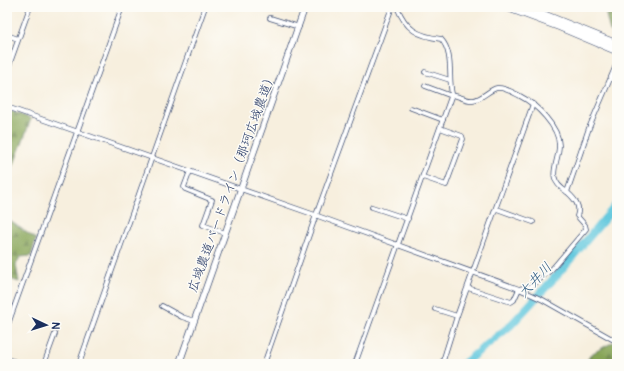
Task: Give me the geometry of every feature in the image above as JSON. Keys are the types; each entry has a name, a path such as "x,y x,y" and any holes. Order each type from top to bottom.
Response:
{"highway":[{"path":"506,7 560,27 617,51"},
{"path":"525,7 617,44"}],"street":[{"path":"7,71 30,7"},
{"path":"7,327 122,7"},
{"path":"79,364 205,7"},
{"name":"広域農道バードライン（那珂広域農道）","path":"178,364 305,7"},
{"path":"264,364 316,215 392,7"},
{"path":"355,364 452,94 449,56 446,44 441,39 426,37 419,34 406,24 397,7"},
{"path":"270,18 298,27"},
{"path":"7,34 18,39"},
{"path":"567,192 589,128 617,63"},
{"path":"425,72 450,80"},
{"path":"425,86 449,95 452,94 464,100 474,100 497,88 506,90 529,100 552,125 556,132 559,145 554,175 562,189 567,192 578,205 579,211 577,216 585,225 586,229 552,269 532,286 519,289"},
{"path":"442,364 457,316 497,209 533,104"},
{"path":"7,107 316,215 519,289 543,300 612,339 617,338"},
{"path":"411,108 443,120"},
{"path":"423,177 446,186 461,146 463,139 462,136 440,128"},
{"path":"190,172 184,187 185,189 212,200 203,225 225,233"},
{"path":"372,207 408,219"},
{"path":"497,209 533,222"},
{"path":"468,288 511,302 514,300 519,289"},
{"path":"162,306 182,317 194,321"},
{"path":"435,309 457,316"},
{"path":"44,364 55,334"},
{"path":"7,359 23,364"}],"green space":[{"path":"604,7 617,7 617,34 610,31"},
{"path":"7,109 31,119 7,183"},
{"path":"7,219 36,239 31,256 20,257 16,265 19,282 7,278"},
{"path":"617,340 617,364 585,364 591,354"}],"waterway":[{"name":"大井川","path":"463,364 510,326 558,274 617,204"}]}
